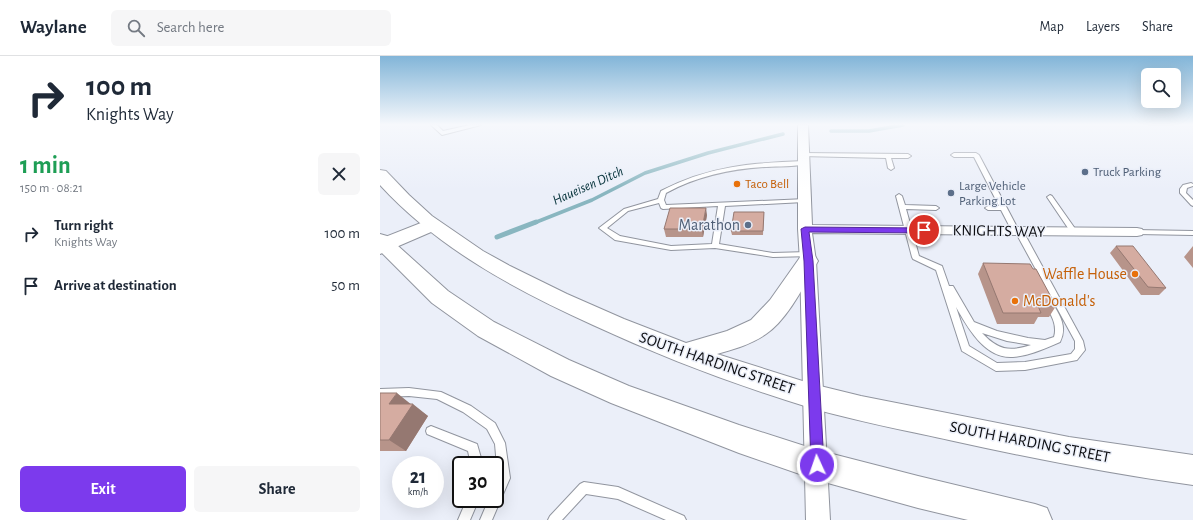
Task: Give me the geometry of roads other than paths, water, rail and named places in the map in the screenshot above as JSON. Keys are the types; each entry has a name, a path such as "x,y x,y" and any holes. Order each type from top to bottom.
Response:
{"main road":[{"name":"SOUTH HARDING STREET","path":"380,175 392,189 440,232 489,265 561,301 634,334 684,354 814,396 997,438 1143,464 1193,470"},
{"path":"432,225 381,244 440,297 486,329 560,368 628,398 739,439 817,465 918,492 1035,520"},
{"path":"684,354 731,340 759,327 776,309 808,258"}],"street":[{"path":"804,147 805,229 808,258 818,520"},
{"name":"KNIGHTS WAY","path":"805,229 1137,232"}],"lane":[{"path":"939,268 965,348 996,367 1024,366 1074,357 1080,350 1079,341 1031,252 1003,208 976,155 954,155"},
{"path":"888,156 891,168"},
{"path":"804,200 663,207 661,200 663,192 680,182 705,173 735,167 804,159 908,156"},
{"path":"1191,185 1185,186 1183,193 1193,204"},
{"path":"899,196 916,257 939,268 963,312 978,333 993,347 1004,352 1020,352 1057,339 1060,335 1060,328 1045,297"},
{"path":"1050,197 1074,232"},
{"path":"661,200 626,210 602,228 618,238 671,248 714,246 773,255 808,258"},
{"path":"714,246 722,204"},
{"path":"903,208 936,208"},
{"path":"988,208 1003,208"},
{"name":"KNIGHTS WAY","path":"1137,232 1193,232"},
{"path":"1031,252 1032,272 1038,284"},
{"path":"963,312 972,323 981,330 1031,342 1047,343"},
{"path":"380,393 409,392 438,395 466,409 491,426 500,443 504,478 486,520"},
{"path":"431,432 474,448 475,456"},
{"path":"554,520 584,488 618,493 680,520"},
{"path":"464,520 469,508"}],"waterway":[{"name":"Haueisen Ditch","path":"534,223 592,200 645,173 733,147"},
{"name":"Haueisen Ditch","path":"497,237 536,222"}],"place":[{"name":"Truck Parking","path":"1085,172"},
{"name":"Taco Bell","path":"737,184"},
{"name":"Large Vehicle Parking Lot","path":"951,193"},
{"name":"Marathon","path":"748,225"},
{"name":"Waffle House","path":"1135,274"},
{"name":"McDonald's","path":"1015,301"}]}
